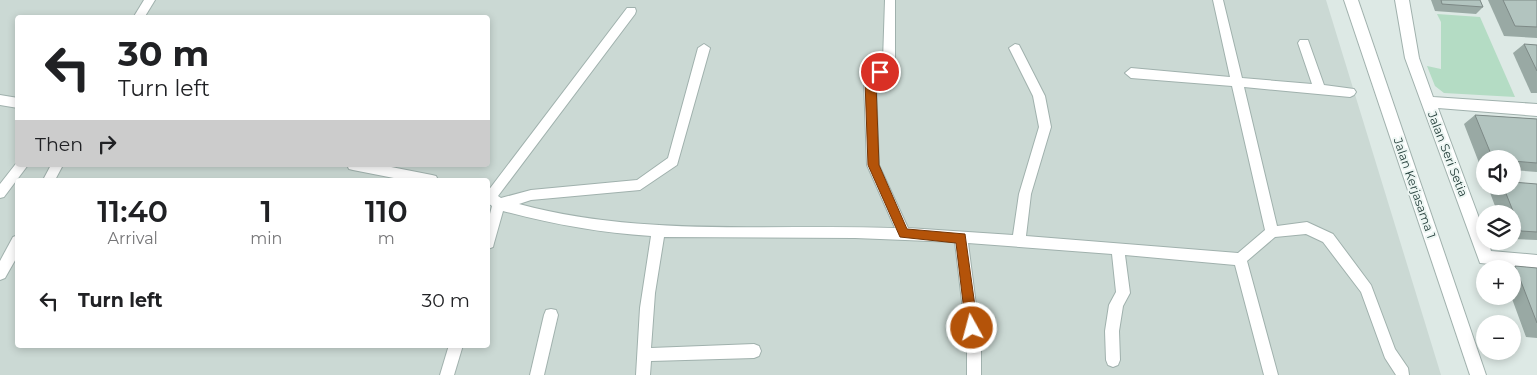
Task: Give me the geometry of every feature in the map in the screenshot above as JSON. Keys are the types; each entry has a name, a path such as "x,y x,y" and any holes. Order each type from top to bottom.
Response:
{"street":[{"name":"Jalan Kerjasama 1","path":"1351,0 1478,375"},
{"name":"Jalan Seri Setia","path":"1402,0 1412,58 1486,258 1537,262"},
{"path":"1428,102 1537,110"}],"lane":[{"path":"140,15 150,0"},
{"path":"890,0 889,63 870,81 873,165 904,234"},
{"path":"1218,0 1272,232"},
{"path":"490,221 492,199 632,11"},
{"path":"1304,43 1320,90"},
{"path":"492,199 640,185 672,161 704,48"},
{"path":"1015,48 1039,96 1045,127 1025,194 1019,242"},
{"path":"1131,73 1238,84 1350,92"},
{"path":"0,100 15,102"},
{"path":"0,192 20,167"},
{"path":"364,167 421,178"},
{"path":"492,199 530,214 554,219 658,232 904,234 1240,259 1272,232 1307,228 1328,238 1366,289 1390,353 1403,373"},
{"path":"643,375 644,323 658,232"},
{"path":"961,238 974,344 974,375"},
{"path":"0,274 15,246"},
{"path":"1113,360 1112,331 1116,305 1123,293 1118,249"},
{"path":"1240,259 1272,375"},
{"path":"537,375 551,315"},
{"path":"447,375 455,348"},
{"path":"644,355 754,351"}],"shaded area":[{"path":"0,0 1326,0 1441,375 0,375"}],"green space":[{"path":"1437,14 1480,17 1515,97 1444,93 1435,86 1427,66 1441,69 1441,22"}],"building":[{"path":"1441,0 1480,0 1483,7 1442,4"},
{"path":"1503,0 1537,0 1537,27 1515,26"},
{"path":"1524,44 1537,45 1537,71"},
{"path":"1475,115 1537,119 1537,163 1521,162 1521,150 1489,150"},
{"path":"1521,183 1537,184 1537,232 1521,231 1521,205 1511,205 1507,195 1521,195"},
{"path":"1521,267 1537,268 1537,323 1521,282"}],"route":[{"path":"880,72 870,81 873,165 904,234 961,238 972,328"}]}
